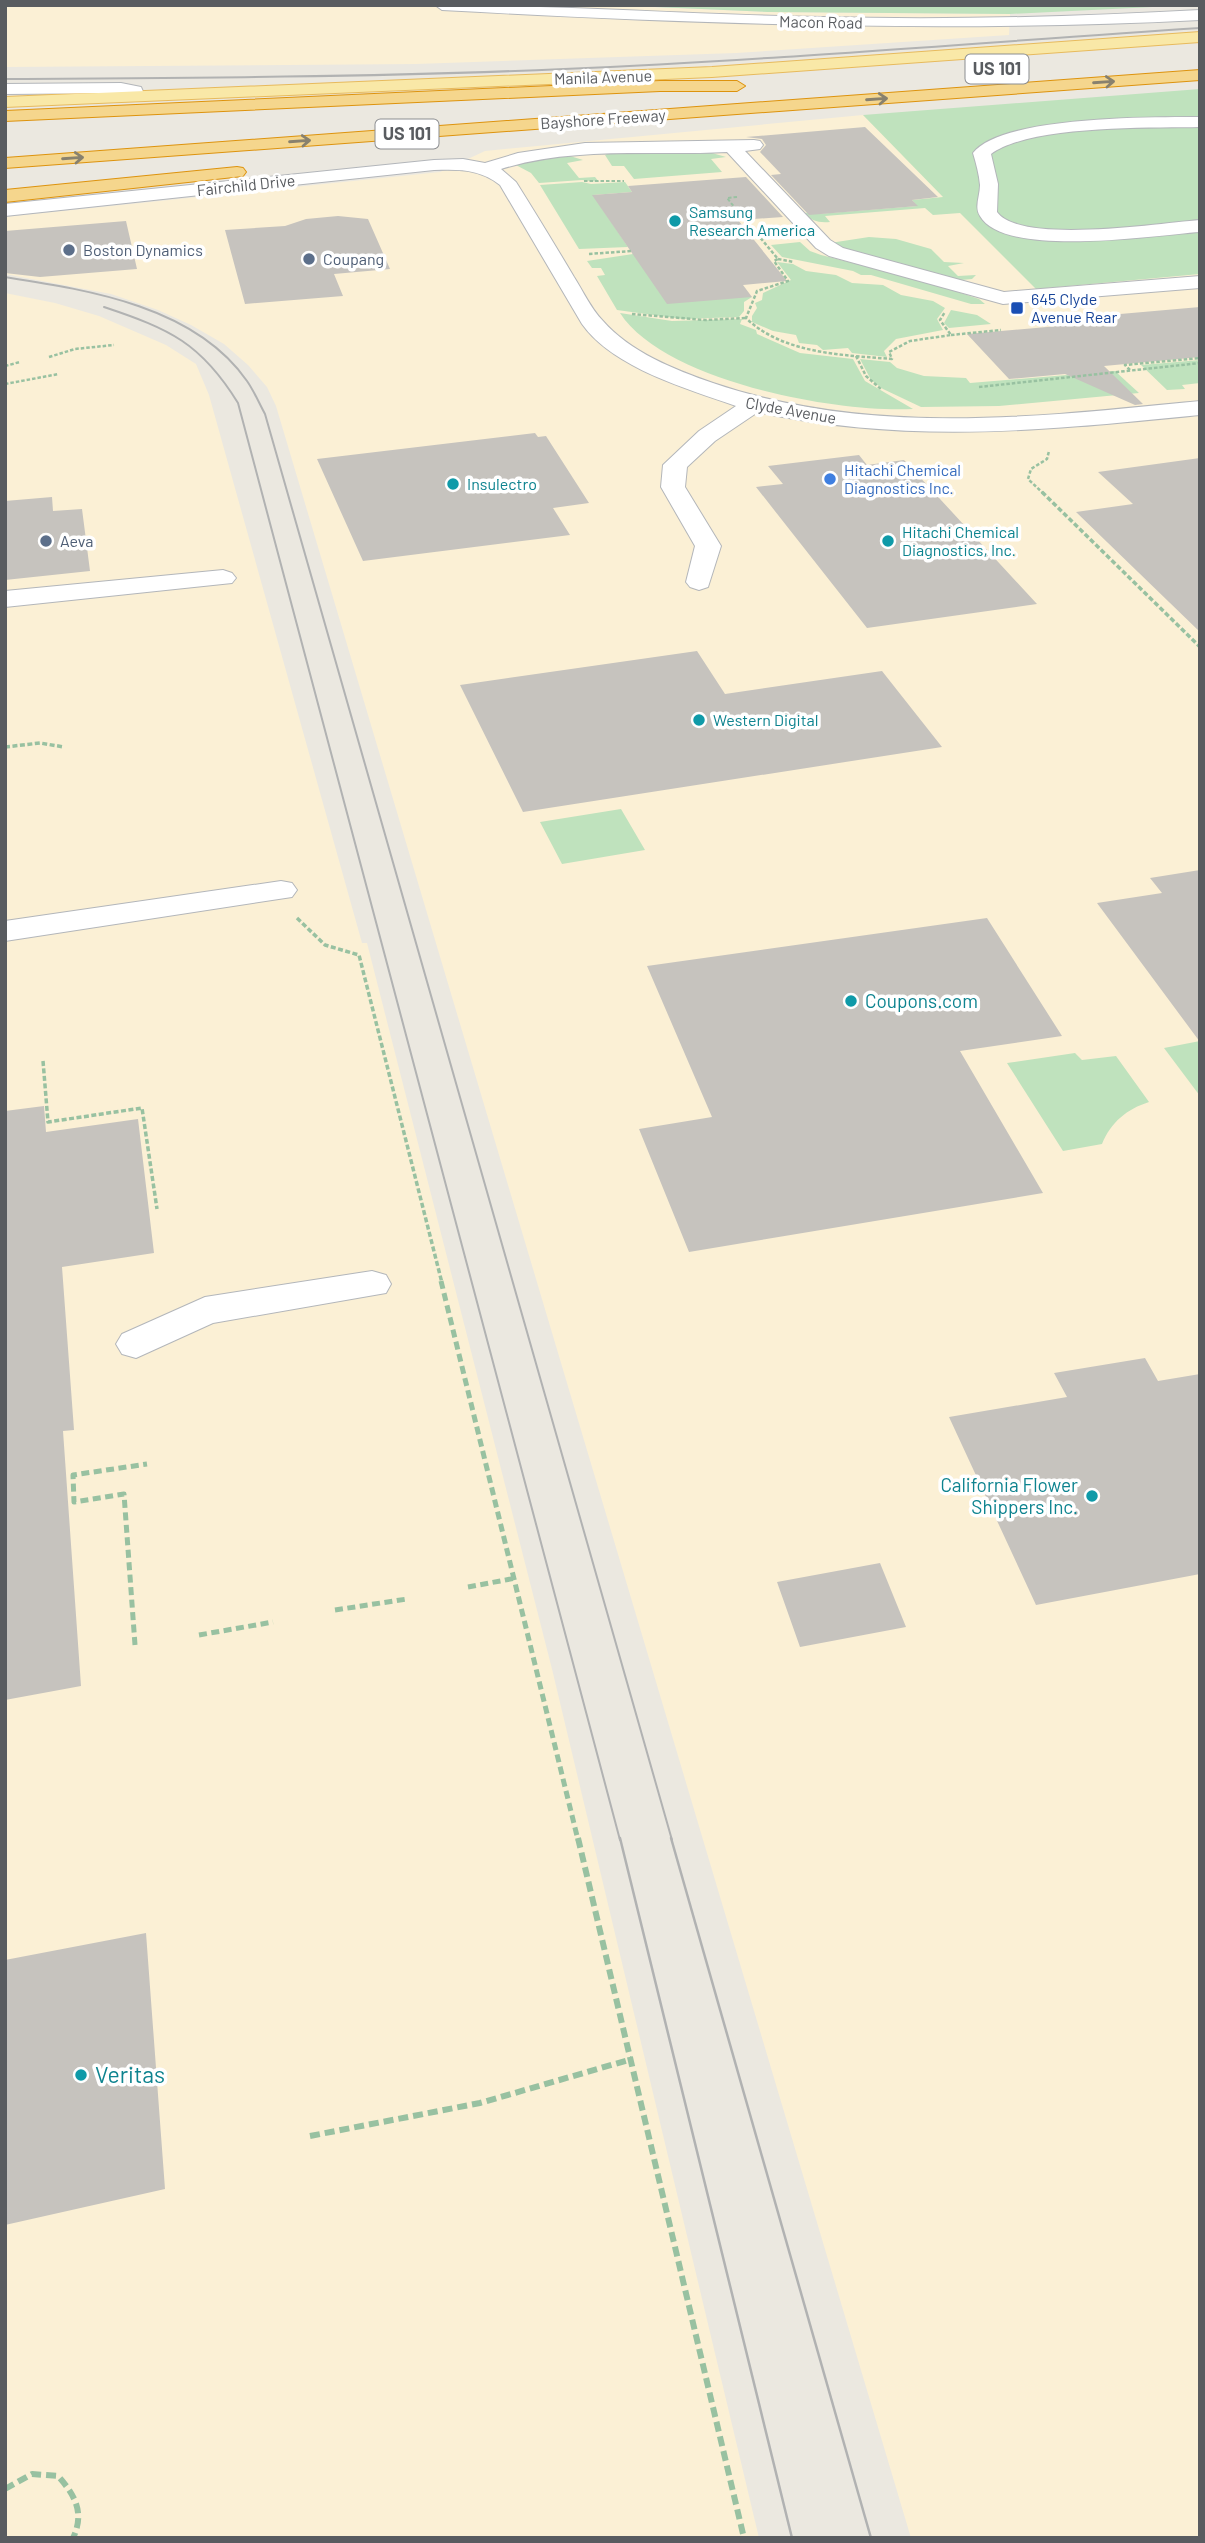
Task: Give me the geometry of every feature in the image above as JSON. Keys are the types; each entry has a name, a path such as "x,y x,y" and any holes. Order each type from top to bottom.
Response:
{"highway":[{"name":"Bayshore Freeway","path":"5,163 1200,75"},
{"name":"Bayshore Freeway","path":"5,116 647,87 757,86 300,120"},
{"path":"5,196 690,123 809,104"}],"main road":[{"name":"Manila Avenue","path":"5,102 712,72 1200,37"}],"street":[{"name":"Macon Road","path":"442,5 653,17 834,22 1055,22 1200,15"},
{"path":"5,89 121,88 135,91 137,96"},
{"path":"1200,122 1041,131 992,143 982,153 989,175 986,212 991,219 1012,230 1038,237 1057,237 1200,226"},
{"path":"486,168 531,154 587,149 754,145"},
{"path":"732,147 822,244 835,252 895,266 1003,298 1200,282"},
{"name":"Fairchild Drive","path":"5,210 434,165 473,164 486,168"},
{"name":"Clyde Avenue","path":"486,168 507,181 593,324 610,340 665,372 753,405 892,424 955,426 1037,423 1200,408"},
{"path":"698,582 708,545 673,486 675,465 708,436 753,405"},
{"path":"5,599 223,578"},
{"path":"5,932 281,890"},
{"path":"136,1344 205,1311 372,1284"}],"path":[{"path":"581,181 594,183 632,180"},
{"path":"735,189 743,197 727,198 778,259 774,261 788,281 757,291 746,318"},
{"path":"581,255 631,251"},
{"path":"622,312 664,319 746,318"},
{"path":"746,318 751,325 783,341 822,352 892,359 889,352"},
{"path":"49,357 75,349 114,345"},
{"path":"1130,370 1125,365 1200,358"},
{"path":"5,366 20,362"},
{"path":"1130,370 1200,363"},
{"path":"979,387 1132,373 1130,370"},
{"path":"5,384 59,374"},
{"path":"1037,423 1051,445 1047,459 1031,469 1028,479 1200,647"},
{"path":"5,747 40,744 64,747"},
{"path":"281,890 299,922 325,945 359,955 516,1578 744,2538"},
{"path":"43,1061 48,1122 142,1108 157,1209"},
{"path":"135,1646 124,1494 74,1502 73,1475 147,1464"},
{"path":"468,1587 516,1578"},
{"path":"335,1611 407,1598"},
{"path":"199,1635 273,1622"},
{"path":"310,2136 480,2103 632,2059"},
{"path":"5,2489 32,2474 58,2476 76,2497 79,2529 73,2538"}],"shaded area":[{"path":"5,5 601,5 768,12 1010,14 1009,35 736,53 416,64 5,67"},
{"path":"863,115 1039,283 1200,273 1200,2538 911,2538 276,406 267,387 248,365 224,344 191,325 111,294 5,274 5,217 440,172 485,151"},
{"path":"5,293 55,303 99,316 166,345 196,364 209,395 362,943 367,943 552,1669 759,2538 5,2538"}],"green space":[{"path":"610,5 1193,5 1010,14 768,12"},
{"path":"1200,89 1200,274 1036,289 960,213 933,215 925,208 825,216 830,222 826,222 816,221 804,213 917,206 912,200 943,197 863,115"},
{"path":"611,152 712,153 726,157 711,159 722,172 634,179 624,166 612,166 605,155"},
{"path":"570,156 583,160 567,163 579,178 595,177 599,182 582,180 539,183 531,173 514,164 515,161"},
{"path":"625,182 632,192 593,195 628,247 579,249 540,185"},
{"path":"869,237 896,239 931,249 944,262 964,263 948,266 958,276 976,275 972,279 961,280 841,250 830,243"},
{"path":"800,242 810,251 821,255 928,282 979,299 985,304 971,304 871,275 782,257 771,245"},
{"path":"633,254 752,297 744,302 744,311 739,317 683,319 617,310 597,276 605,275 601,268 592,268 587,261"},
{"path":"777,262 793,264 806,271 836,275 852,283 883,285 901,295 933,301 945,308 937,319 943,330 896,339 884,351 887,357 852,353 848,348 823,350 817,345 799,343 796,335 773,331 752,322 757,308 755,303 762,300 763,293 791,280"},
{"path":"951,310 977,315 991,324 949,328 944,323"},
{"path":"620,313 672,321 742,319 740,324 756,330 757,334 800,353 853,359 865,381 913,409 880,409 798,398 711,374 673,357 642,337"},
{"path":"860,359 890,362 897,368 924,376 966,378 970,383 1115,371 1139,393 999,406 921,407 883,389 871,380"},
{"path":"1200,360 1200,383 1182,385 1185,389 1167,390 1141,365"},
{"path":"621,809 645,850 562,864 540,822"},
{"path":"1200,1041 1200,1096 1164,1048"},
{"path":"1075,1053 1082,1060 1116,1056 1149,1102 1121,1117 1102,1144 1063,1151 1007,1063"}],"building":[{"path":"865,127 938,197 912,200 918,206 809,215 771,175 781,174 760,152 766,145 762,139 746,137"},
{"name":"Samsung Research America","path":"746,177 783,217 738,220 787,281 743,285 752,297 667,304 592,195 632,192 628,186"},
{"name":"Coupang","path":"338,216 368,219 390,269 334,274 343,296 245,304 225,230 285,226 306,219"},
{"name":"Boston Dynamics","path":"126,221 137,269 40,277 5,273 5,231"},
{"path":"1200,307 1200,357 1104,366 1143,404 1135,405 1065,374 1009,379 967,334 1092,323 1086,317"},
{"name":"Insulectro","path":"535,433 538,437 546,436 589,503 553,508 570,535 363,561 317,459"},
{"name":"Hitachi Chemical Diagnostics, Inc.","path":"859,455 867,465 904,460 1037,604 867,628 756,487 783,484 768,466"},
{"path":"1200,458 1200,632 1076,512 1133,504 1098,472"},
{"name":"Aeva","path":"52,497 53,511 82,509 90,571 5,580 5,501"},
{"name":"Western Digital","path":"697,651 725,694 882,671 942,747 523,812 460,685"},
{"path":"1200,870 1200,1042 1097,903 1162,893 1150,878"},
{"path":"987,918 1062,1036 960,1051 1043,1193 689,1252 639,1129 712,1117 647,966"},
{"path":"44,1106 46,1132 138,1119 154,1253 62,1267 74,1430 63,1431 81,1686 5,1700 5,1111"},
{"name":"California Flower Shippers Inc.","path":"1145,1358 1158,1381 1200,1374 1200,1574 1036,1605 949,1417 1067,1397 1054,1373"},
{"path":"880,1563 906,1627 800,1647 777,1582"},
{"name":"Veritas","path":"146,1933 165,2189 5,2225 5,1960"}],"tram line":[{"path":"5,79 494,72 803,56 1200,28"},
{"path":"5,277 104,296 169,319 199,335 225,356 247,381 265,414 672,1840"},
{"path":"104,307 148,323 182,341 211,366 238,403 620,1840"},
{"path":"620,1838 792,2538"},
{"path":"671,1838 871,2538"}],"place":[{"name":"Samsung Research America","path":"675,221"},
{"name":"Boston Dynamics","path":"69,250"},
{"name":"Coupang","path":"309,259"},
{"name":"645 Clyde Avenue Rear","path":"1017,308"},
{"name":"Hitachi Chemical Diagnostics Inc.","path":"830,479"},
{"name":"Insulectro","path":"453,484"},
{"name":"Aeva","path":"46,541"},
{"name":"Hitachi Chemical Diagnostics, Inc.","path":"888,541"},
{"name":"Western Digital","path":"699,720"},
{"name":"Coupons.com","path":"851,1001"},
{"name":"California Flower Shippers Inc.","path":"1092,1496"},
{"name":"Veritas","path":"81,2075"}]}
